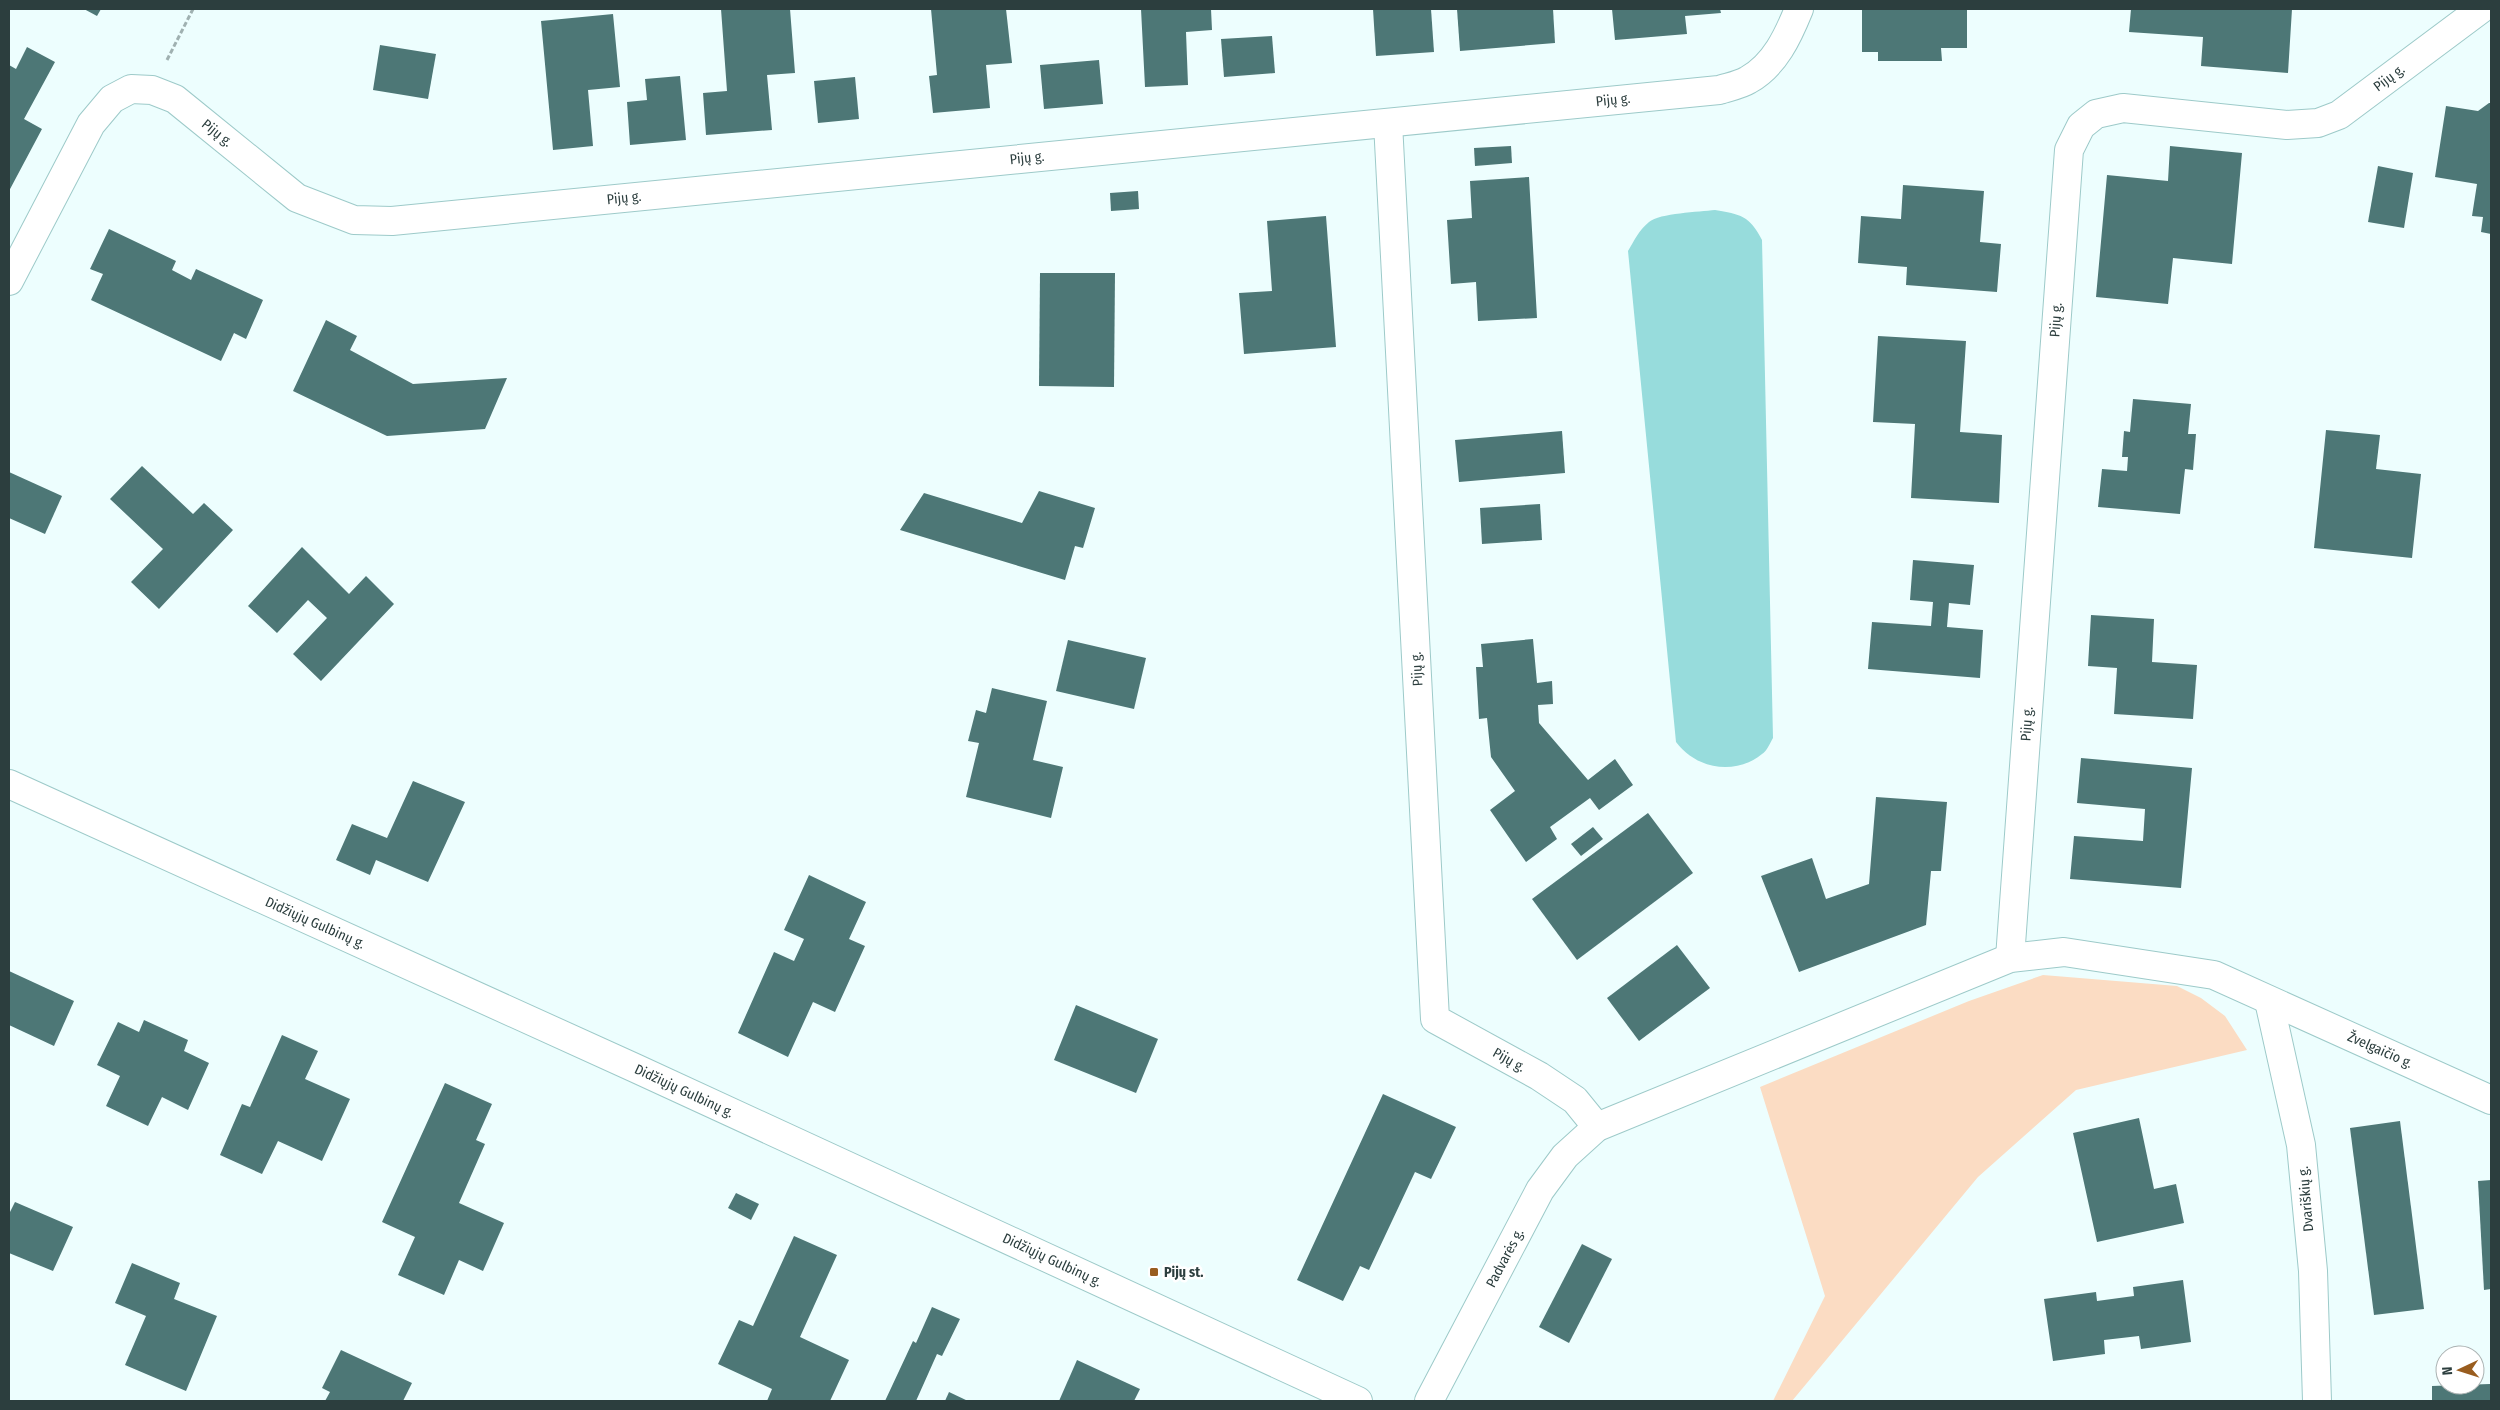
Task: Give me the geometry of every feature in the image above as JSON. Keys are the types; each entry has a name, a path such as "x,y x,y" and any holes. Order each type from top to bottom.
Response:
{"street":[{"name":"Pijų g.","path":"9,282 91,124 112,99 131,89 152,90 176,99 297,198 354,220 392,221 1719,90 1748,80 1771,62 1789,35 1799,9"},
{"name":"Pijų g.","path":"2010,958 2069,150 2081,126 2096,114 2123,108 2287,125 2318,122 2340,115 2481,9"},
{"name":"Pijų g.","path":"1388,123 1435,1019 1539,1076 1575,1100 1597,1127"},
{"name":"Didžiųjų Gulbinų g.","path":"9,784 626,1064 1358,1401"},
{"name":"Žvelgaičio g.","path":"2010,958 2064,952 2214,975 2491,1100"},
{"name":"Padvarės g.","path":"1429,1401 1540,1190 1565,1156 1597,1127 2010,958"},
{"name":"Dvariškių g.","path":"2269,1001 2301,1145 2313,1271 2317,1401"}],"path":[{"path":"152,90 193,9"}],"shaded area":[{"path":"2043,975 2177,986 2201,998 2225,1016 2247,1050 2076,1090 1978,1177 1792,1401 1773,1401 1825,1296 1760,1087 1969,1001"}],"water":[{"path":"1715,210 1738,215 1748,221 1758,232 1762,240 1773,738 1764,753 1751,761 1728,767 1716,766 1694,758 1676,742 1628,251 1642,228 1654,219 1690,212"}],"building":[{"path":"84,9 101,9 97,16"},
{"path":"721,9 790,9 795,73 767,75 772,130 706,135 703,93 727,91"},
{"path":"931,9 1006,9 1012,63 986,65 990,108 933,113 929,76 937,75"},
{"path":"1141,9 1211,9 1212,30 1186,32 1188,85 1145,87"},
{"path":"1373,9 1431,9 1434,52 1376,56"},
{"path":"1457,9 1553,9 1555,43 1460,51"},
{"path":"1612,9 1720,9 1721,13 1685,16 1687,34 1615,40"},
{"path":"1862,9 1967,9 1967,48 1941,48 1942,61 1878,61 1878,52 1862,52"},
{"path":"2131,9 2292,9 2288,73 2201,66 2203,37 2129,32"},
{"path":"613,14 620,87 588,90 593,146 553,150 541,21"},
{"path":"1272,36 1275,73 1224,77 1221,39"},
{"path":"380,45 436,54 428,99 373,90"},
{"path":"27,47 55,62 24,119 42,129 9,191 9,65 16,69"},
{"path":"1099,60 1103,104 1044,109 1040,65"},
{"path":"680,76 686,140 630,145 627,102 647,100 645,79"},
{"path":"855,77 859,119 818,123 814,81"},
{"path":"2491,103 2491,234 2481,232 2483,217 2472,216 2477,184 2435,177 2446,106 2478,111"},
{"path":"1511,146 1512,163 1475,166 1474,148"},
{"path":"2170,146 2242,153 2232,264 2173,258 2168,304 2096,297 2107,175 2168,181"},
{"path":"2378,166 2413,173 2404,228 2368,222"},
{"path":"1529,177 1537,318 1478,321 1476,282 1451,284 1447,220 1472,218 1470,181"},
{"path":"1903,185 1984,191 1980,242 2001,244 1997,292 1906,285 1907,267 1858,263 1861,216 1901,219"},
{"path":"1138,191 1139,209 1111,211 1110,193"},
{"path":"1326,216 1336,347 1244,354 1239,293 1272,291 1267,221"},
{"path":"109,229 176,261 172,270 191,280 196,269 263,300 246,339 234,333 221,361 91,300 103,274 90,269"},
{"path":"1040,273 1115,273 1114,387 1039,386"},
{"path":"326,320 357,336 350,350 413,384 507,378 485,429 387,436 293,391"},
{"path":"1878,336 1966,341 1960,432 2002,435 1999,503 1911,498 1915,424 1873,422"},
{"path":"2133,399 2191,404 2188,434 2196,434 2193,470 2185,469 2180,514 2098,507 2102,469 2127,471 2128,457 2122,457 2124,431 2130,432"},
{"path":"2326,430 2380,435 2376,469 2421,474 2412,558 2314,548"},
{"path":"1562,431 1565,473 1459,482 1455,440"},
{"path":"142,466 193,514 204,503 233,530 159,609 131,582 163,549 110,499"},
{"path":"9,472 62,496 45,534 9,518"},
{"path":"1039,491 1095,508 1083,548 1075,546 1065,580 900,530 924,493 1022,523"},
{"path":"1540,504 1542,540 1482,544 1480,508"},
{"path":"302,547 349,594 366,576 394,604 321,681 293,654 327,618 308,600 277,633 248,606"},
{"path":"1913,560 1974,565 1970,605 1949,603 1947,627 1983,630 1980,678 1868,669 1872,622 1931,626 1933,602 1910,600"},
{"path":"2091,615 2154,619 2152,662 2197,665 2193,719 2114,714 2117,668 2088,666"},
{"path":"1533,639 1537,683 1552,681 1553,704 1538,705 1539,723 1588,780 1615,759 1633,785 1599,810 1590,798 1550,827 1557,839 1526,862 1490,810 1515,791 1491,757 1487,718 1479,719 1476,667 1483,667 1481,644"},
{"path":"1068,640 1146,658 1134,709 1056,691"},
{"path":"992,688 1047,701 1033,760 1063,767 1051,818 966,797 979,743 968,741 976,710 986,713"},
{"path":"2081,758 2192,768 2181,888 2070,879 2074,836 2143,841 2145,809 2077,803"},
{"path":"413,781 465,802 428,882 376,860 370,875 336,860 352,824 387,838"},
{"path":"1876,797 1947,802 1941,871 1931,871 1926,925 1799,972 1761,876 1812,858 1826,899 1869,884"},
{"path":"1648,813 1693,873 1577,960 1532,899"},
{"path":"1593,827 1603,839 1581,856 1571,844"},
{"path":"809,875 866,902 849,939 865,946 835,1012 813,1002 788,1057 738,1033 774,952 794,961 804,939 784,930"},
{"path":"1677,945 1710,988 1639,1041 1607,998"},
{"path":"9,971 74,1001 54,1046 9,1025"},
{"path":"1076,1005 1158,1039 1136,1093 1054,1060"},
{"path":"144,1020 188,1040 184,1051 209,1063 188,1110 162,1097 148,1126 106,1106 120,1076 97,1065 118,1022 139,1032"},
{"path":"282,1035 318,1051 305,1079 350,1099 322,1161 278,1141 262,1174 220,1155 242,1104 250,1107"},
{"path":"445,1083 492,1104 476,1140 485,1144 459,1203 504,1223 483,1271 459,1260 444,1295 398,1275 415,1237 382,1222"},
{"path":"1383,1094 1456,1127 1431,1179 1415,1172 1369,1270 1360,1266 1343,1301 1297,1280"},
{"path":"2139,1118 2154,1189 2176,1184 2184,1223 2097,1242 2073,1133"},
{"path":"2400,1121 2424,1309 2374,1315 2350,1128"},
{"path":"2491,1180 2491,1289 2484,1290 2478,1181"},
{"path":"736,1193 759,1204 751,1220 728,1208"},
{"path":"15,1202 73,1227 53,1271 9,1253 9,1214"},
{"path":"794,1236 837,1255 800,1337 849,1360 830,1401 767,1401 772,1389 718,1364 739,1320 753,1326"},
{"path":"1582,1244 1612,1259 1569,1343 1539,1327"},
{"path":"132,1263 180,1283 174,1299 217,1316 186,1391 125,1365 146,1316 115,1303"},
{"path":"2183,1280 2191,1342 2141,1349 2139,1336 2104,1340 2105,1354 2053,1361 2044,1299 2096,1292 2097,1301 2134,1296 2133,1287"},
{"path":"932,1307 960,1319 942,1356 937,1354 916,1401 885,1401 913,1341 916,1343"},
{"path":"341,1350 412,1383 403,1401 325,1401 330,1392 322,1388"},
{"path":"1077,1360 1140,1389 1134,1401 1059,1401"},
{"path":"2485,1384 2490,1384 2490,1401 2432,1401 2432,1386 2435,1386 2435,1395 2485,1395"},
{"path":"949,1392 968,1401 945,1401"}],"place":[{"name":"Pijų st.","path":"1154,1272"}]}
